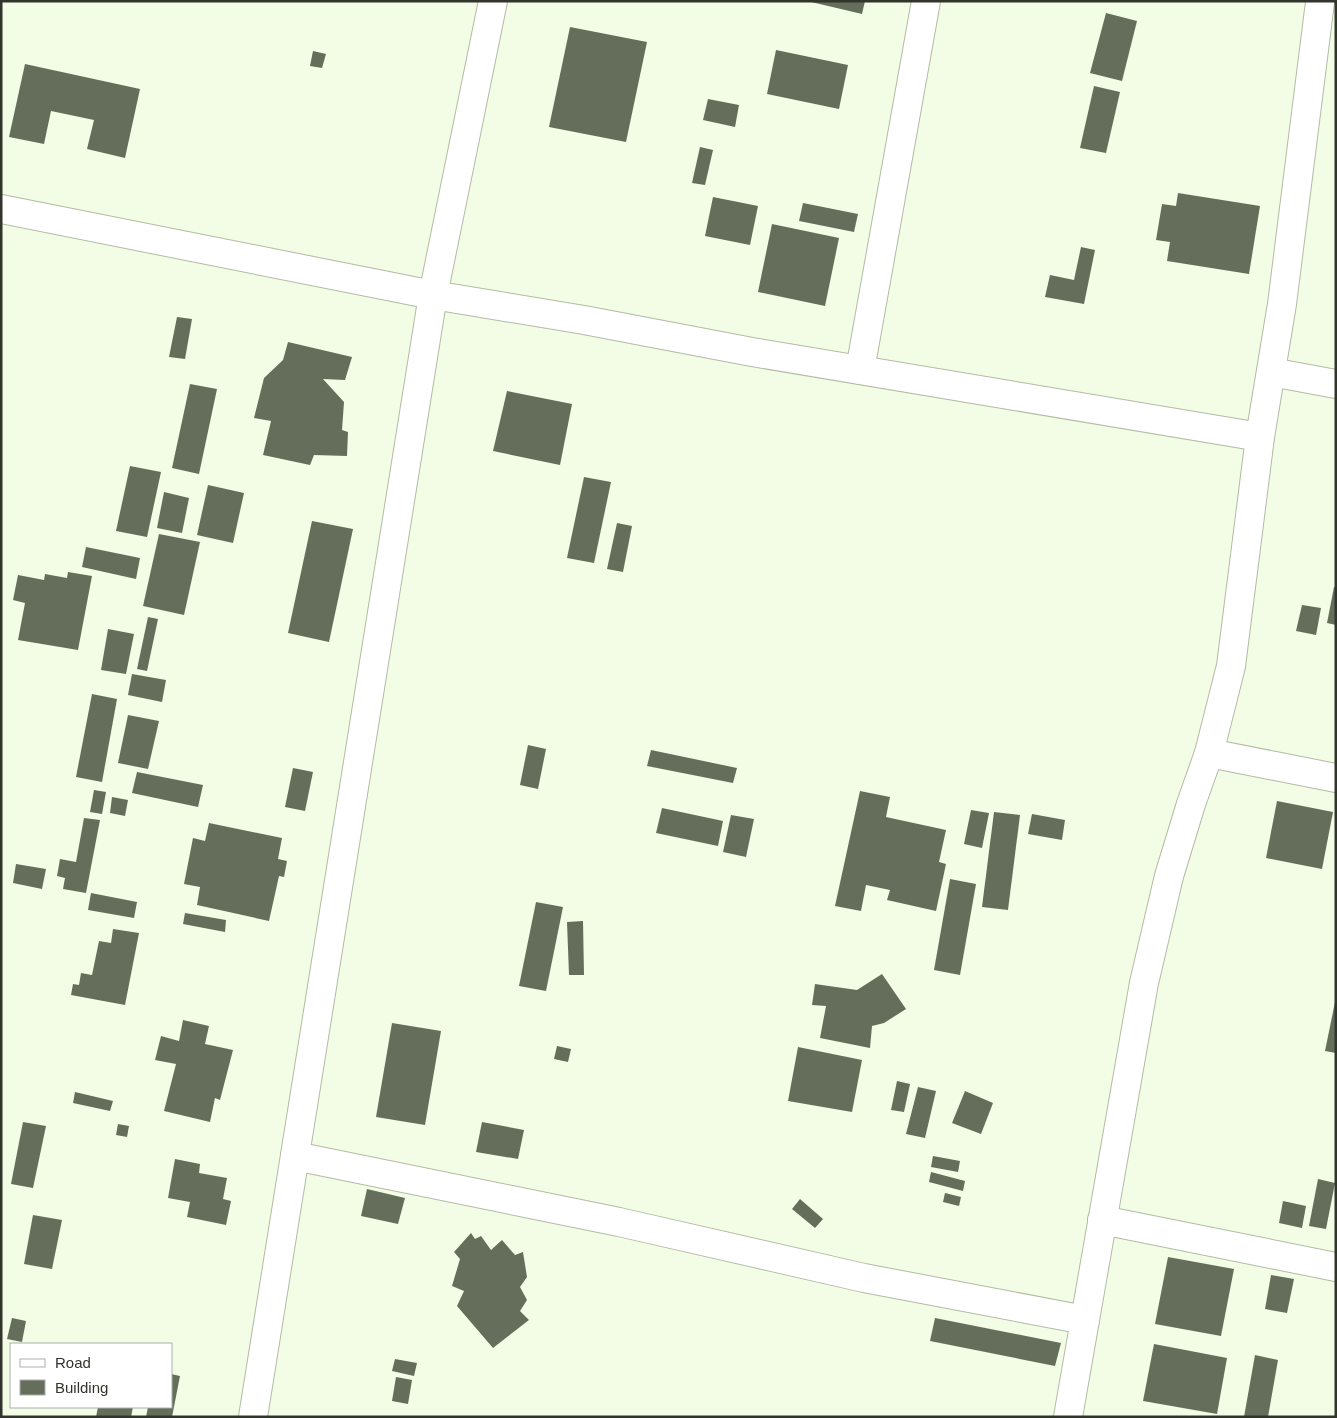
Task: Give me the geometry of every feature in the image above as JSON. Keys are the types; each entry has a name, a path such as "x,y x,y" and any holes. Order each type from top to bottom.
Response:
{"street":[{"path":"254,1417 433,295 493,1"},
{"path":"860,370 926,1"},
{"path":"1068,1417 1144,983 1168,876 1208,753 1231,666 1260,437 1282,304 1324,3"},
{"path":"1,209 433,295 584,320 752,352 1260,437"},
{"path":"1271,372 1336,384"},
{"path":"1208,753 1336,778"},
{"path":"295,1156 619,1222 864,1278 1085,1320"},
{"path":"1102,1220 1336,1267"}],"building":[{"path":"807,1 865,1 862,14"},
{"path":"1106,13 1137,21 1122,81 1090,73"},
{"path":"570,27 647,42 626,142 549,127"},
{"path":"776,50 848,65 839,109 767,94"},
{"path":"313,51 326,54 322,68 310,66"},
{"path":"25,64 140,89 125,158 87,149 94,120 51,111 44,144 9,137"},
{"path":"1094,86 1120,92 1106,153 1080,148"},
{"path":"708,99 739,105 735,127 703,120"},
{"path":"700,147 713,150 705,185 692,183"},
{"path":"1178,193 1260,206 1249,274 1167,261 1170,242 1156,240 1162,204 1176,206"},
{"path":"713,197 758,206 750,245 705,236"},
{"path":"803,203 858,214 854,232 799,221"},
{"path":"772,224 839,238 825,306 758,292"},
{"path":"1081,247 1095,250 1084,304 1045,297 1050,275 1074,280"},
{"path":"177,317 192,319 185,359 169,357"},
{"path":"288,342 352,357 345,380 323,379 344,402 342,430 348,432 347,456 314,455 310,465 263,455 271,421 254,418 264,378 283,360"},
{"path":"190,384 217,389 199,474 172,468"},
{"path":"507,391 572,404 560,465 493,451"},
{"path":"130,466 161,472 147,537 116,531"},
{"path":"584,477 611,482 594,563 567,558"},
{"path":"208,485 244,493 233,543 197,535"},
{"path":"164,492 189,498 182,533 157,528"},
{"path":"312,521 353,529 329,642 288,633"},
{"path":"617,523 632,526 623,572 607,569"},
{"path":"159,534 200,542 184,615 143,606"},
{"path":"86,547 140,558 136,579 82,567"},
{"path":"68,572 92,576 78,650 18,640 25,603 13,600 18,575 44,580 45,574 67,578"},
{"path":"1334,587 1336,587 1336,625 1327,623"},
{"path":"1302,605 1321,608 1316,635 1296,631"},
{"path":"148,617 158,619 147,671 137,669"},
{"path":"108,629 134,634 126,674 101,670"},
{"path":"132,674 166,680 162,702 128,695"},
{"path":"92,694 117,699 102,782 76,777"},
{"path":"128,715 159,721 148,769 118,763"},
{"path":"528,745 546,749 538,789 520,785"},
{"path":"651,750 737,768 733,783 647,766"},
{"path":"293,768 313,772 305,811 285,807"},
{"path":"137,772 203,785 198,807 132,793"},
{"path":"94,790 106,792 102,814 90,812"},
{"path":"860,791 890,797 886,817 946,830 939,862 946,864 936,911 887,900 890,890 866,885 861,911 835,906"},
{"path":"112,797 128,800 125,816 110,813"},
{"path":"1277,801 1333,812 1322,869 1266,858"},
{"path":"662,808 723,821 718,846 656,833"},
{"path":"971,810 989,813 982,848 964,844"},
{"path":"994,812 1020,815 1008,910 982,907"},
{"path":"1032,814 1065,820 1062,840 1028,834"},
{"path":"731,815 754,819 746,857 723,852"},
{"path":"84,818 100,820 86,893 63,889 65,878 57,876 60,859 76,862"},
{"path":"209,823 282,838 278,859 287,861 284,877 279,876 269,921 197,905 200,887 184,884 193,838 205,841"},
{"path":"16,864 46,869 42,889 13,883"},
{"path":"950,879 976,884 960,975 934,970"},
{"path":"91,893 137,902 134,918 88,910"},
{"path":"536,902 563,907 546,991 519,986"},
{"path":"185,913 226,920 225,932 183,924"},
{"path":"583,921 584,975 569,975 567,922"},
{"path":"113,929 139,933 125,1005 71,995 73,984 79,985 81,973 92,975 99,941 111,943"},
{"path":"882,974 906,1009 884,1023 872,1026 870,1048 820,1038 826,1006 812,1005 815,984 857,990"},
{"path":"1336,1002 1336,1053 1325,1051"},
{"path":"183,1020 209,1026 205,1044 233,1050 220,1100 215,1098 210,1122 164,1111 176,1064 155,1060 161,1036 179,1041"},
{"path":"392,1023 441,1031 425,1125 376,1117"},
{"path":"557,1046 571,1049 568,1062 554,1059"},
{"path":"798,1047 862,1060 852,1112 788,1101"},
{"path":"897,1081 910,1084 904,1112 891,1110"},
{"path":"918,1087 936,1091 925,1138 906,1134"},
{"path":"965,1091 993,1103 981,1134 952,1123"},
{"path":"75,1092 113,1101 110,1111 73,1103"},
{"path":"23,1122 46,1126 33,1188 11,1184"},
{"path":"482,1122 524,1130 518,1159 476,1152"},
{"path":"118,1124 129,1126 127,1137 116,1135"},
{"path":"933,1156 960,1161 958,1172 931,1167"},
{"path":"175,1159 200,1164 199,1173 227,1178 223,1199 231,1201 226,1225 187,1217 190,1202 168,1198"},
{"path":"931,1172 965,1181 963,1191 929,1182"},
{"path":"1318,1179 1335,1183 1326,1229 1309,1226"},
{"path":"367,1189 405,1198 398,1224 361,1216"},
{"path":"945,1193 961,1197 959,1206 943,1202"},
{"path":"800,1199 823,1219 815,1228 792,1209"},
{"path":"1283,1201 1306,1206 1302,1228 1279,1223"},
{"path":"33,1215 62,1220 52,1269 24,1264"},
{"path":"471,1233 475,1239 481,1236 491,1250 502,1240 515,1255 523,1252 527,1277 520,1287 527,1300 520,1311 529,1320 493,1348 457,1306 464,1291 452,1286 460,1259 454,1252"},
{"path":"1168,1257 1234,1269 1221,1336 1155,1324"},
{"path":"1271,1275 1294,1279 1287,1313 1265,1309"},
{"path":"12,1318 26,1321 22,1342 7,1339"},
{"path":"935,1318 1061,1343 1055,1366 930,1341"},
{"path":"1154,1344 1227,1358 1217,1414 1143,1401"},
{"path":"1255,1355 1278,1360 1268,1417 1244,1417"},
{"path":"395,1359 417,1363 414,1376 392,1371"},
{"path":"172,1374 180,1376 172,1417 146,1417 148,1408 172,1408"},
{"path":"396,1377 412,1380 408,1404 392,1401"},
{"path":"98,1408 133,1408 131,1417 96,1417"}]}
